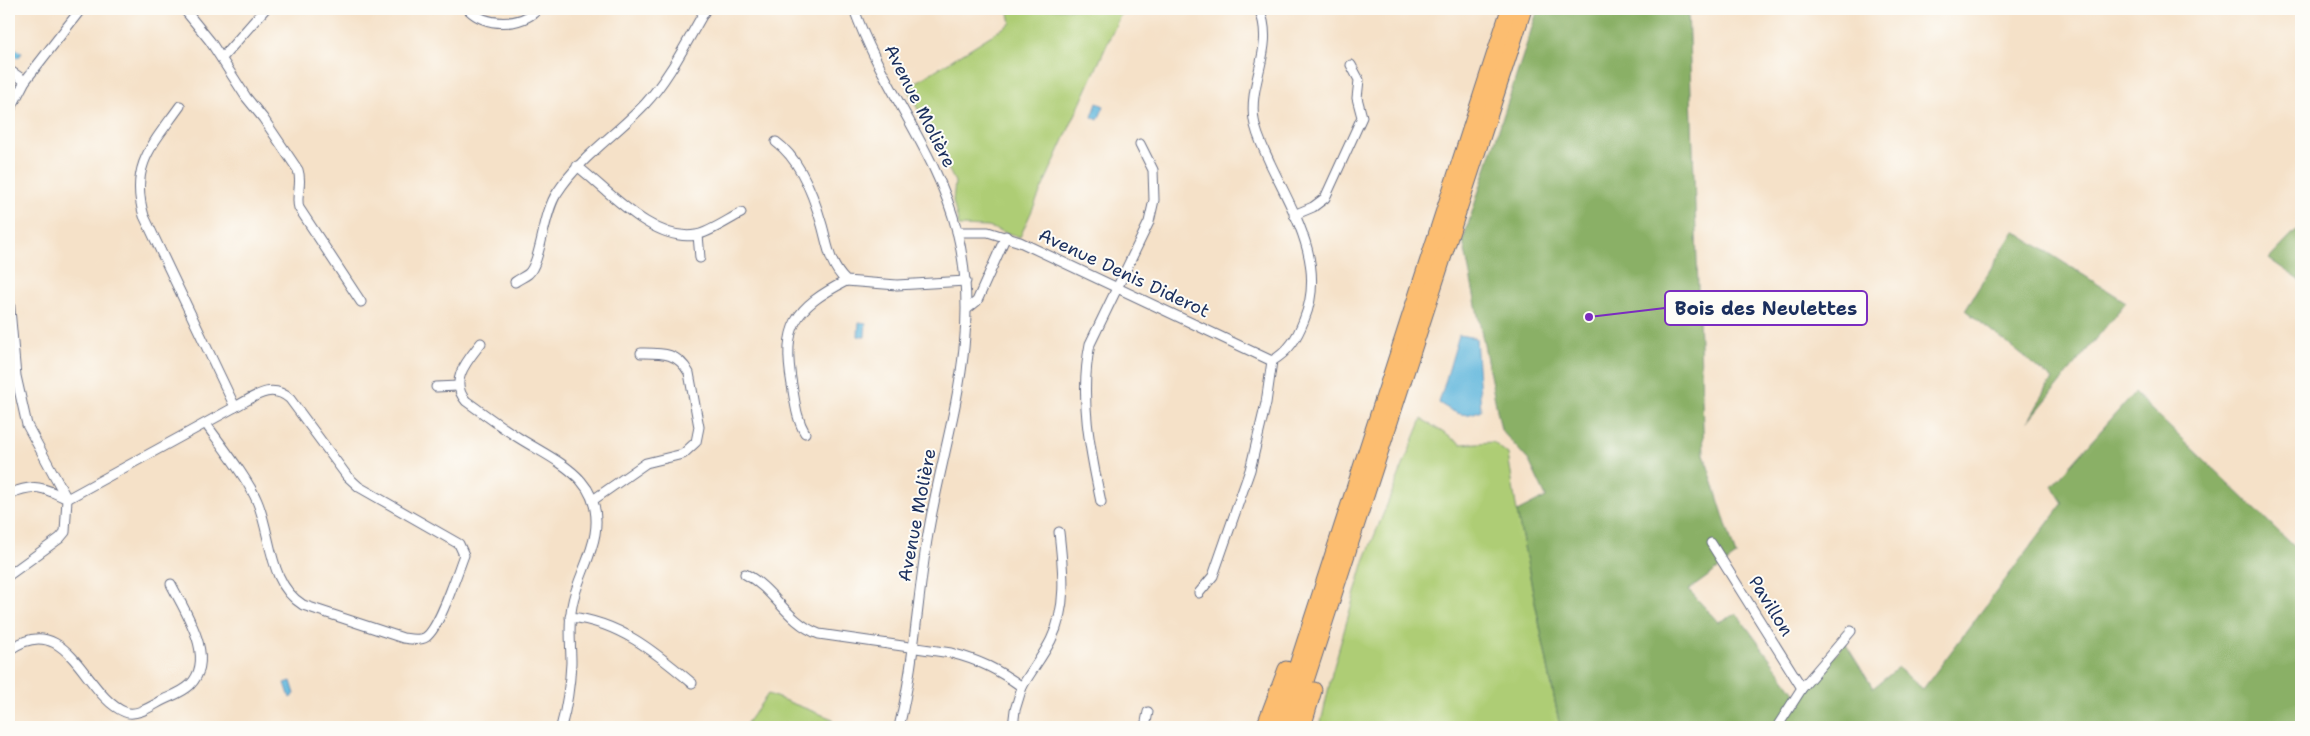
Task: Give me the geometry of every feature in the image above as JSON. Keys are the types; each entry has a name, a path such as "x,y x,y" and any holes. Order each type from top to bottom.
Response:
{"highway":[{"path":"1277,727 1509,9"},
{"path":"1291,727 1524,9"},
{"path":"1264,727 1298,635 1311,622"},
{"path":"1303,727 1325,652 1322,635"}],"street":[{"path":"9,112 25,81 81,9"},
{"path":"184,9 222,58 246,97 263,118 298,170 301,178 301,189 298,196 300,208 361,302"},
{"path":"222,58 240,40 265,9"},
{"path":"468,9 486,20 502,23 520,20 538,9"},
{"path":"515,282 529,273 532,268 551,204 577,166 650,98 663,81 706,9"},
{"name":"Avenue Molière","path":"854,9 872,50 938,175 957,232 966,281 968,309 966,345 956,403 927,538 899,727"},
{"path":"1199,593 1214,576 1250,470 1266,403 1272,361 1286,352 1295,340 1306,315 1311,295 1310,257 1294,215 1261,144 1254,121 1254,86 1266,38 1259,9"},
{"path":"1294,215 1313,208 1325,198 1362,117 1357,98 1359,80 1351,65"},
{"path":"9,70 25,81"},
{"path":"180,106 151,146 144,159 139,177 140,198 144,216 235,407"},
{"path":"776,142 787,150 807,186 818,211 830,258 846,280"},
{"path":"1101,502 1085,404 1086,365 1090,344 1149,222 1154,200 1153,170 1140,144"},
{"path":"577,166 654,227 673,234 698,235 741,213"},
{"name":"Avenue Denis Diderot","path":"957,232 988,232 1006,236 1272,361"},
{"path":"698,235 700,258"},
{"path":"968,309 977,302 1006,236"},
{"path":"805,433 798,421 788,362 791,332 799,315 810,302 846,280 897,285 966,281"},
{"path":"9,298 16,376 27,424 67,499 66,526 60,538 9,575"},
{"path":"481,343 463,367 458,386 459,393 466,401 517,437 571,470 583,483 594,500 595,534 574,590 570,617 570,671 567,704 561,727"},
{"path":"594,500 646,463 683,454 691,448 698,436 699,427 689,372 685,365 673,356 642,354"},
{"path":"436,387 458,386"},
{"path":"67,499 264,391 274,390 282,393 290,399 347,476 359,487 459,544 464,555 438,619 427,637 421,639 403,638 303,605 291,597 279,578 257,501 206,424"},
{"path":"9,494 26,488 40,487 67,499"},
{"path":"1013,727 1015,710 1022,686 1045,651 1059,620 1064,593 1059,532"},
{"name":"Pavillon","path":"1712,543 1802,688"},
{"path":"745,574 765,586 781,606 808,630 842,639 973,658 1000,671 1022,686"},
{"path":"9,650 29,640 44,640 56,644 68,651 78,662 103,699 127,713 140,712 188,687 197,677 200,664 199,647 194,632 171,584"},
{"path":"570,617 585,618 628,635 649,647 692,683"},
{"path":"1777,727 1802,688 1851,631"},
{"path":"1145,727 1148,712"}],"green space":[{"path":"1008,9 1123,9 1020,237 988,227 959,226 953,201 955,182 907,88 1011,23"},
{"path":"1538,9 1688,9 1704,454 1736,556 1689,590 1718,622 1737,614 1799,698 1845,643 1873,688 1898,668 1923,689 2063,503 2052,486 2134,393 2301,553 2301,727 1560,727 1517,512 1546,497 1529,461 1501,430 1463,240"},
{"path":"2301,226 2301,281 2269,259"},
{"path":"2014,231 2126,302 2028,422 2052,379 1965,310"},
{"path":"1422,419 1461,444 1493,442 1508,454 1517,512 1560,727 1320,727 1332,673 1364,561"},
{"path":"768,694 833,719 830,727 744,727"}],"water":[{"path":"9,44 22,53 18,58 9,52"},
{"path":"1097,103 1104,106 1098,120 1092,117"},
{"path":"859,322 866,323 865,337 858,336"},
{"path":"1459,335 1476,338 1481,410 1469,414 1459,414 1439,403"},
{"path":"291,681 295,694 290,698 285,683"}],"place":[{"name":"Bois des Neulettes","path":"1589,317"}]}
